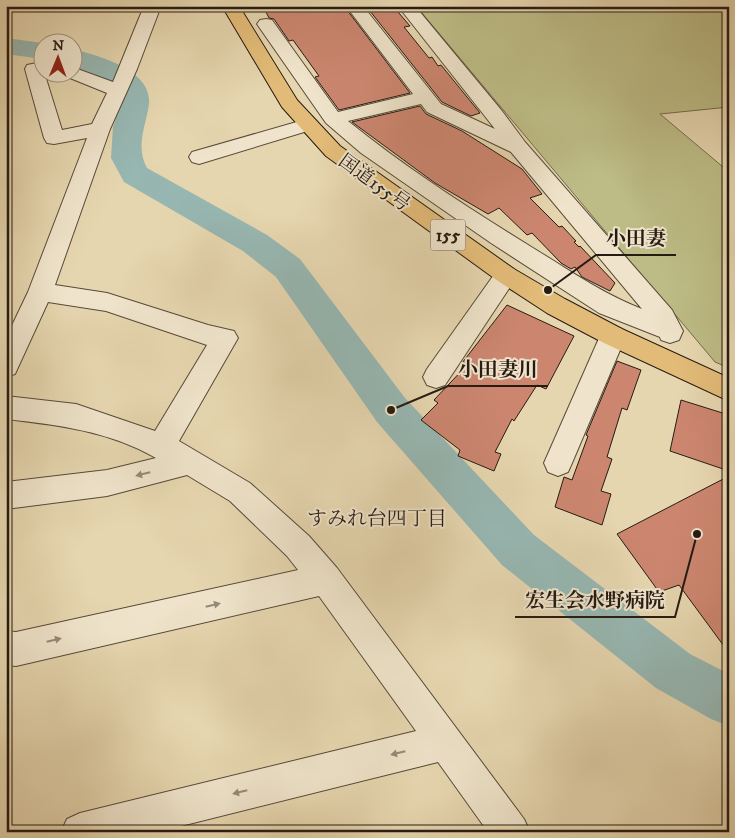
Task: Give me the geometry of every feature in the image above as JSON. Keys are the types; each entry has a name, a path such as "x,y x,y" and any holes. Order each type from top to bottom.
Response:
{"highway":[{"name":"国道155号","path":"230,6 282,92 307,125 333,151 372,181 506,275 556,306 613,336 729,390"}],"street":[{"path":"6,366 40,292 100,129 153,6"},
{"path":"354,6 434,108 518,147"},
{"path":"406,6 414,37 495,115 518,147 663,317 670,332 670,349 659,358"},
{"path":"266,24 332,119 376,154 499,237 608,306 670,332"},
{"path":"384,44 414,37"},
{"path":"82,74 121,82"},
{"path":"38,82 54,138 100,129"},
{"path":"332,119 426,97"},
{"path":"199,157 307,125"},
{"path":"436,377 506,275"},
{"path":"40,292 107,302 208,335 225,338 160,446"},
{"path":"558,462 613,336"},
{"path":"6,406 76,416 115,428 160,446 240,492 298,546 326,580 511,832"},
{"path":"6,496 107,483 190,462"},
{"path":"6,648 16,649 326,580"},
{"path":"80,832 445,742"}],"shaded area":[{"path":"416,6 729,6 729,107 660,114 729,172 729,368 715,362"}],"building":[{"path":"263,6 344,6 410,93 339,110 315,77 319,76 293,40 289,41 274,19 269,18"},
{"path":"366,6 393,6 410,26 404,27 429,58 432,57 438,66 441,65 480,113 471,116 442,102"},
{"path":"420,106 426,114 462,131 522,169 542,194 530,198 559,227 562,226 576,241 574,242 615,283 610,291 582,277 575,267 571,269 561,263 532,233 527,235 499,208 488,214 435,183 352,122"},
{"path":"507,305 574,336 546,389 537,385 514,421 512,419 495,452 501,454 494,471 458,456 460,450 421,420 438,403 434,400 467,365 462,363"},
{"path":"617,361 641,370 627,410 622,408 607,457 612,459 601,491 611,494 602,525 555,507 564,477 572,480 588,436 586,435"},
{"path":"681,400 729,415 729,471 670,451"},
{"path":"729,476 729,653 679,585 659,592 617,534"}],"waterway":[{"path":"6,46 32,50"},
{"path":"82,60 104,68 132,86 135,102 128,127 126,158 135,175 255,243 288,268 391,410 518,550 673,671 729,701"}],"place":[{"name":"小田妻","path":"548,290"},
{"name":"小田妻川","path":"391,410"},
{"name":"宏生会水野病院","path":"697,534"}],"district":[{"name":"すみれ台四丁目","path":"377,518"}]}
